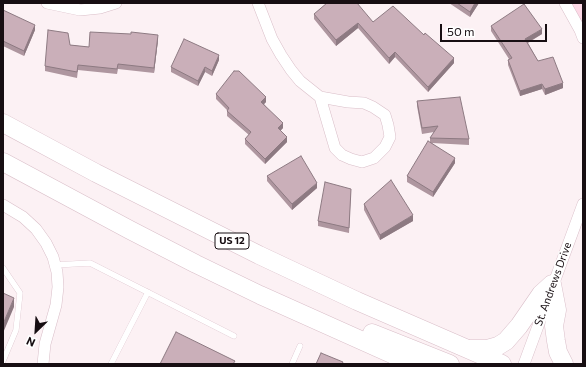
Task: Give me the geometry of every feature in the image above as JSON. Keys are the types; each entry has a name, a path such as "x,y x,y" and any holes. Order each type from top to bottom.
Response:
{"main road":[{"name":"US 12","path":"3,123 96,173 259,255 357,301 502,364"},
{"path":"3,162 130,230 260,295 414,364"},
{"path":"466,349 487,349 498,346 506,341 519,326 541,294 552,284"},
{"path":"552,284 557,310 554,326 556,341 558,352 564,364"},
{"path":"260,295 365,330 450,364"}],"street":[{"path":"47,3 80,10 100,8 116,3"},
{"path":"258,3 272,39 291,70 300,81 320,97 364,103 373,106 385,115 390,136 385,147 374,158 362,162 342,155 335,148 320,97"},
{"path":"565,3 583,38"},
{"name":"St. Andrews Drive","path":"524,364 552,284 583,204"},
{"path":"3,205 23,217 36,229 46,243 57,272 58,287 56,305 45,344 43,364"}],"lane":[{"path":"55,265 90,263 234,336"},
{"path":"3,268 20,293 16,330 3,361"},
{"path":"111,364 148,292"},
{"path":"292,364 300,346"}],"shaded area":[{"path":"571,3 583,3 583,30"}],"building":[{"path":"327,3 357,3 373,22 393,6 424,35 425,33 454,58 428,87 395,52 389,58 358,23 336,40 314,14"},
{"path":"457,3 475,3 470,12"},
{"path":"524,4 542,29 525,39 538,61 553,57 563,83 545,89 542,84 520,91 508,60 512,58 491,26"},
{"path":"3,10 35,25 24,51 3,41"},
{"path":"48,30 68,33 70,45 89,47 90,32 131,34 131,32 158,35 154,68 118,64 117,69 78,65 77,72 45,66"},
{"path":"184,39 219,55 212,71 205,67 198,81 171,67"},
{"path":"234,71 239,71 266,97 261,102 283,123 278,128 287,137 265,159 245,139 251,132 227,111 229,108 216,94"},
{"path":"460,97 469,139 430,138 438,126 422,128 417,101"},
{"path":"428,141 455,158 433,192 407,176"},
{"path":"301,156 317,183 292,204 267,176"},
{"path":"391,180 413,215 380,235 364,204"},
{"path":"325,182 351,189 349,228 318,221"},
{"path":"3,293 14,298 3,324"},
{"path":"176,332 235,361 233,364 160,364"},
{"path":"321,353 343,362 342,364 316,364"}]}
